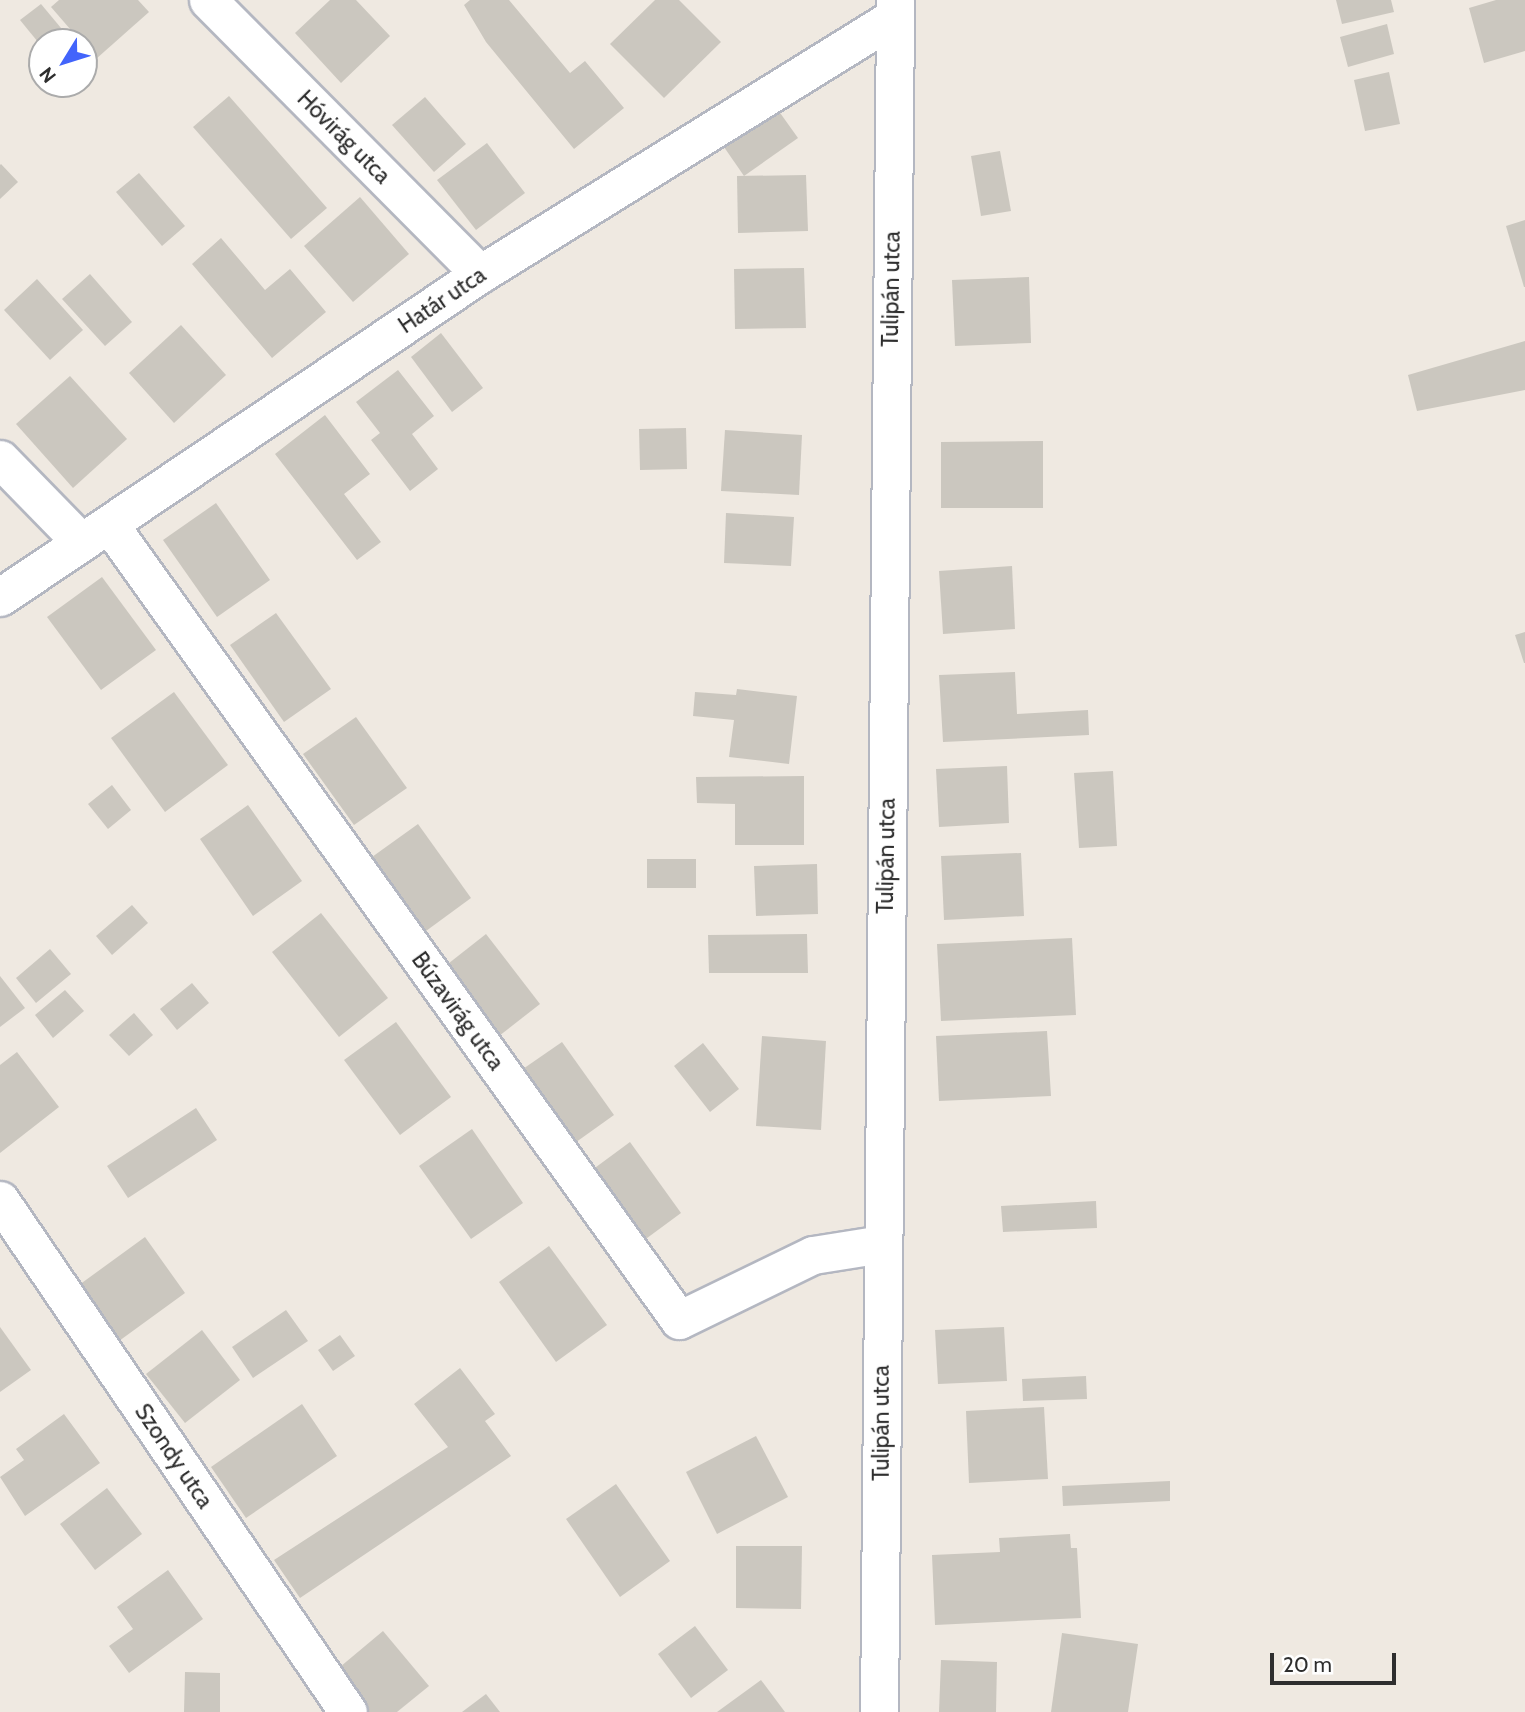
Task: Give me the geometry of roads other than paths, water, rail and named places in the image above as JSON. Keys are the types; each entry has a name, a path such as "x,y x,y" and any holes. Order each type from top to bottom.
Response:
{"street":[{"name":"Hóvirág utca","path":"208,0 480,274"},
{"name":"Határ utca","path":"0,597 480,274 894,9"},
{"name":"Tulipán utca","path":"879,1712 894,9"},
{"path":"0,459 95,533"},
{"name":"Búzavirág utca","path":"95,533 679,1320 813,1255 882,1244"},
{"name":"Szondy utca","path":"0,1200 348,1712"}]}
